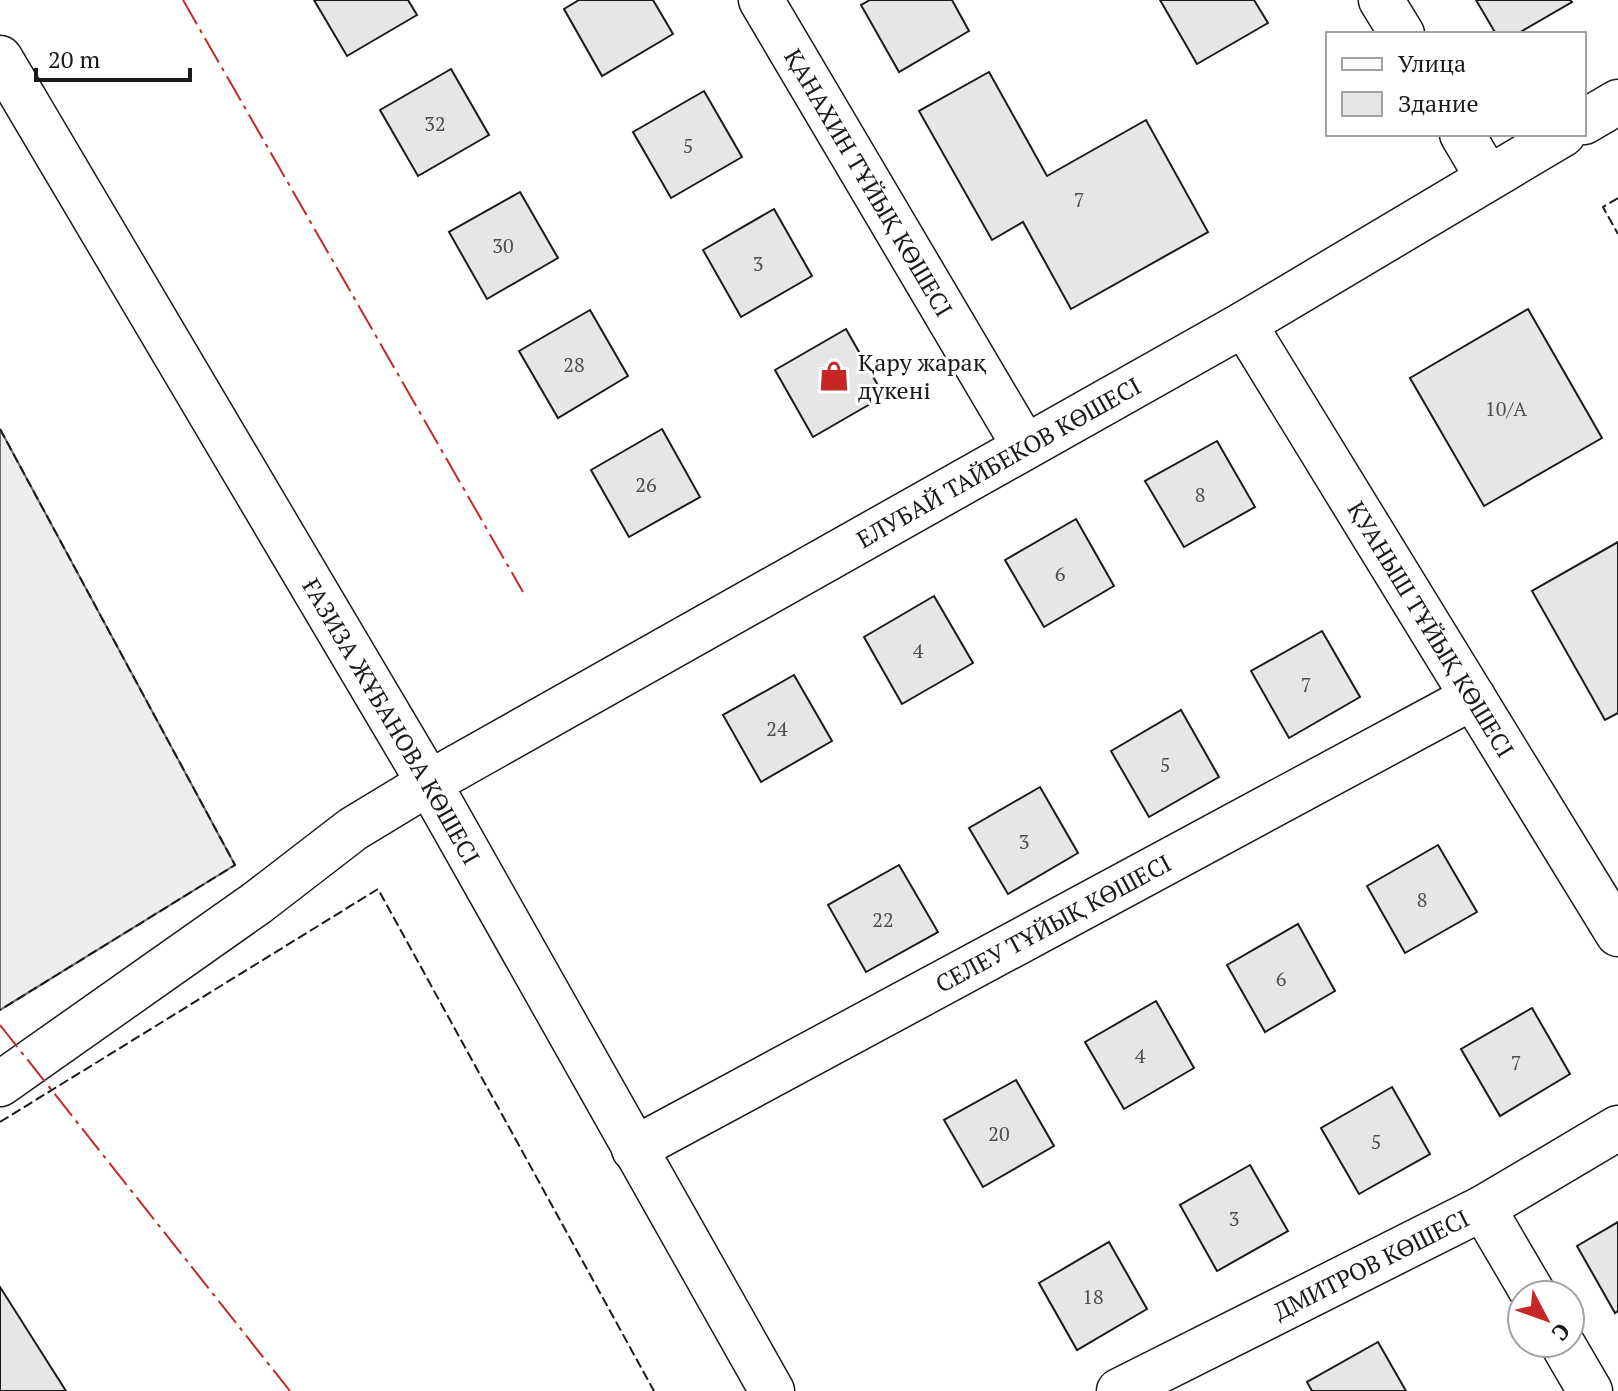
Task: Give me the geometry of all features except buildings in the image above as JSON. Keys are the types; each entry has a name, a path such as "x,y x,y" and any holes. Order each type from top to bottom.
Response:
{"street":[{"name":"ҚАНАХИН ТҰЙЫҚ КӨШЕСІ","path":"761,0 1025,447"},
{"path":"1381,0 1401,32"},
{"name":"ҒАЗИЗА ЖҰБАНОВА КӨШЕСІ","path":"0,58 429,783 772,1391"},
{"path":"1586,121 1618,102"},
{"path":"1463,136 1488,178"},
{"name":"ЕЛУБАЙ ТАЙБЕКОВ КӨШЕСІ","path":"0,1084 244,912 353,829 429,783 1244,324 1560,136"},
{"name":"ҚУАНЫШ ТҰЙЫҚ КӨШЕСІ","path":"1244,324 1618,934"},
{"name":"СЕЛЕУ ТҰЙЫҚ КӨШЕСІ","path":"634,1149 1473,697"},
{"name":"ДМИТРОВ КӨШЕСІ","path":"1119,1391 1483,1208 1618,1128"},
{"path":"1483,1208 1525,1279"},
{"path":"1571,1359 1590,1391"}],"shaded area":[{"path":"0,429 235,865 0,1010"}],"fence":[{"path":"1618,198 1603,207 1618,234"},
{"path":"0,429 235,865 0,1010"},
{"path":"0,1122 378,889 654,1391"}],"power":[{"path":"183,0 523,592"},
{"path":"0,1025 290,1391"}],"place":[{"name":"Қару жарақ дүкені","path":"834,376"}]}
